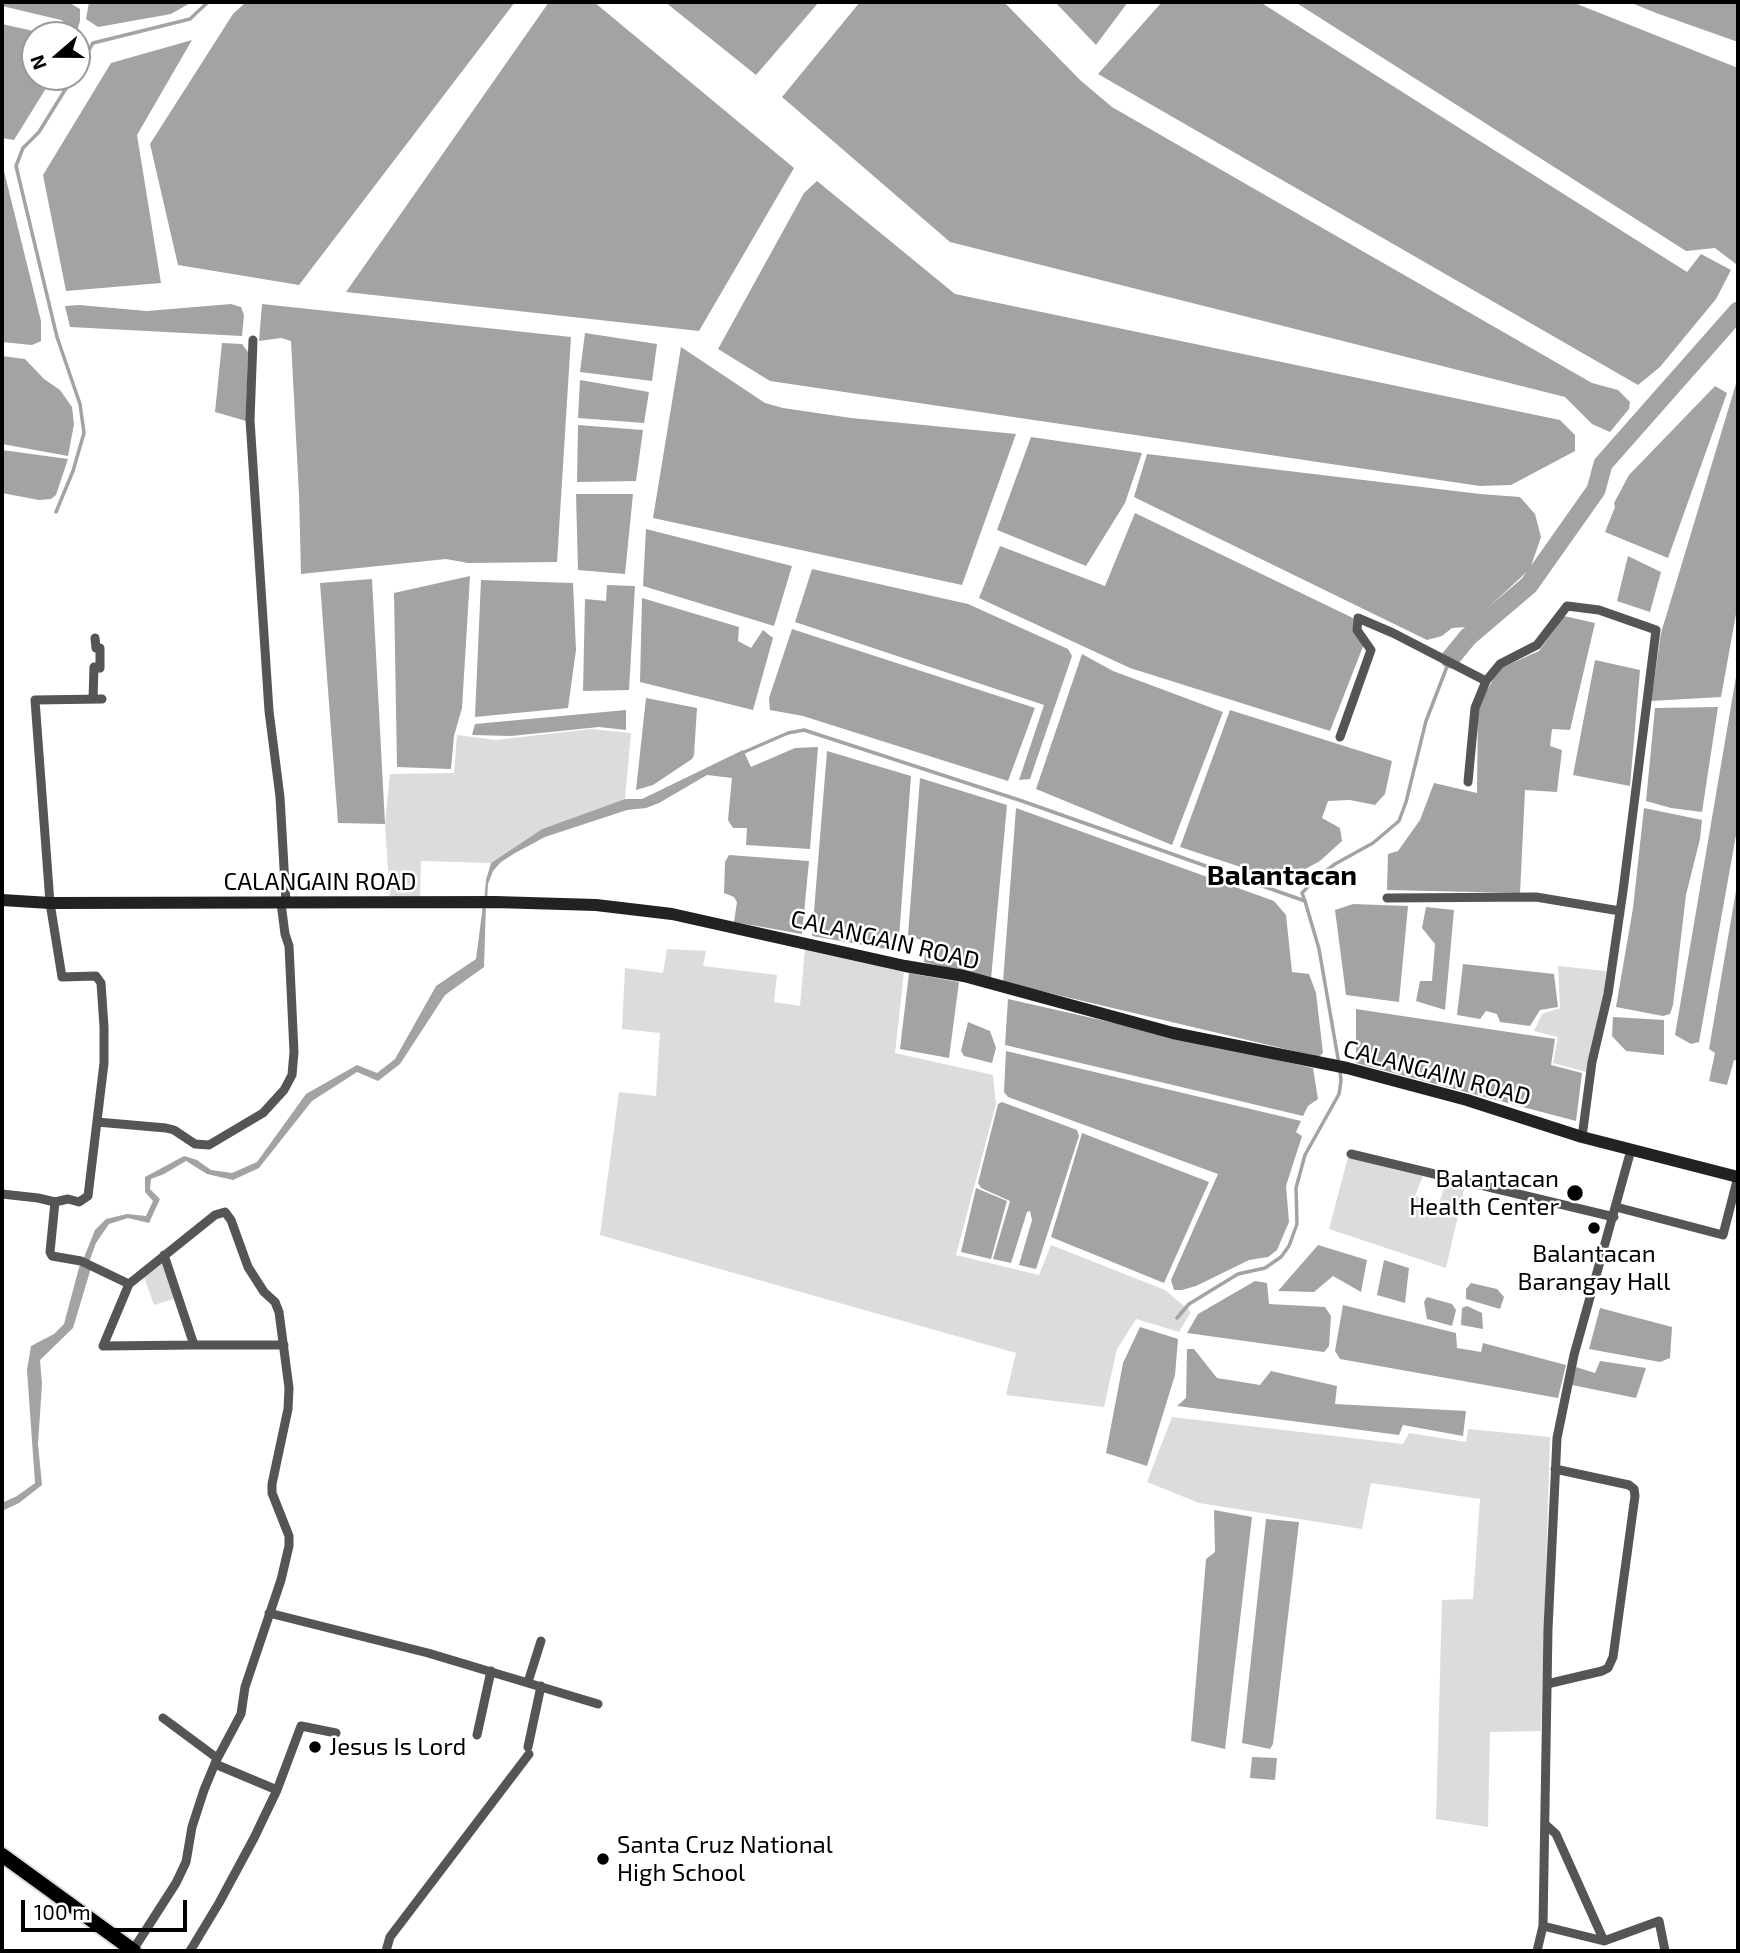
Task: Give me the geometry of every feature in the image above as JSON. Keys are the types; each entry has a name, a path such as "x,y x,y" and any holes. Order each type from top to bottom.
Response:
{"main road":[{"path":"2,1855 134,1951"}],"street":[{"path":"97,1122 166,1128 174,1130 195,1144 209,1145 263,1113 284,1090 292,1075 289,946 285,934 279,797 269,711 250,420 253,340"},
{"path":"1468,782 1475,708 1486,681 1500,664 1537,645 1567,606 1599,610 1656,630 1608,994 1592,1062 1582,1137"},
{"path":"1340,737 1371,650 1357,630 1358,618 1394,633 1486,681"},
{"path":"2,1194 55,1202 68,1199 79,1202 88,1196 104,1051 101,983 96,976 62,977 50,903 35,699 98,699 94,667 100,667 100,648 96,648 95,638"},
{"path":"1387,898 1536,897 1620,911"},
{"name":"CALANGAIN ROAD","path":"2,900 50,903 488,902 596,905 672,914 905,966 964,976 1174,1033 1347,1068 1466,1100 1582,1137 1738,1177"},
{"path":"1537,1951 1543,1926 1547,1684 1557,1438 1574,1355 1631,1150"},
{"path":"1351,1154 1723,1235 1738,1177"},
{"path":"55,1202 50,1252 52,1256 81,1261 129,1284"},
{"path":"134,1951 176,1883 186,1861 192,1827 216,1761 241,1714 245,1687 281,1580 289,1546 282,1515 272,1493 272,1484 289,1399 284,1345 279,1312 275,1302 264,1292 248,1267 231,1220 225,1212 215,1215 129,1284 103,1346 284,1345"},
{"path":"164,1255 194,1345"},
{"path":"1547,1684 1608,1668 1614,1657 1635,1496 1634,1489 1629,1485 1555,1469"},
{"path":"269,1613 491,1671 598,1703"},
{"path":"528,1682 541,1641"},
{"path":"478,1735 491,1671"},
{"path":"386,1951 390,1937 529,1751 541,1686"},
{"path":"163,1718 216,1761 276,1790"},
{"path":"190,1951 219,1903 276,1790 301,1726 336,1733"},
{"path":"1546,1825 1556,1834 1604,1941"},
{"path":"1543,1926 1604,1941 1659,1921 1665,1951"}],"shaded area":[{"path":"2,2 68,2 80,9 80,21 62,21 2,6"},
{"path":"89,2 192,2 171,14 98,27 86,19"},
{"path":"246,2 515,2 299,285 178,265 150,144 233,14"},
{"path":"549,2 594,2 794,168 699,331 346,292"},
{"path":"665,2 819,2 756,75"},
{"path":"860,2 1004,2 1080,80 1112,107 1592,383 1618,390 1630,402 1629,409 1610,432 1592,424 1565,397 950,242 782,97"},
{"path":"1055,2 1128,2 1096,45"},
{"path":"1162,2 1260,2 1687,272 1701,254 1731,270 1716,299 1660,367 1638,385 1098,74"},
{"path":"1295,2 1572,2 1738,68 1738,261 1736,264 1715,248 1686,251"},
{"path":"1629,2 1738,2 1738,42 1656,13"},
{"path":"2,24 21,28 21,91 44,91 14,140 2,138"},
{"path":"192,40 137,135 161,283 66,291 43,175 111,63"},
{"path":"2,163 41,321 41,341 32,345 2,342"},
{"path":"817,181 955,294 1560,420 1575,435 1575,451 1511,485 1480,486 770,381 718,349 804,193"},
{"path":"231,304 241,307 244,315 242,336 70,327 65,306 147,311"},
{"path":"262,304 571,337 557,562 468,563 446,559 301,574 291,341 281,338 259,341"},
{"path":"585,333 657,344 652,381 580,372"},
{"path":"222,343 242,344 248,352 246,421 215,412"},
{"path":"681,347 765,403 783,408 851,418 1016,434 962,585 653,518"},
{"path":"2,356 25,359 44,379 60,390 72,407 74,424 68,456 2,444"},
{"path":"1738,377 1738,603 1721,697 1651,701 1661,633"},
{"path":"580,380 649,392 644,423 578,418"},
{"path":"1715,386 1727,393 1668,558 1605,532 1615,507 1614,503 1629,475"},
{"path":"578,425 643,430 636,481 577,482"},
{"path":"1031,437 1142,453 1125,503 1086,566 997,530"},
{"path":"2,450 68,459 56,495 51,499 39,500 2,493"},
{"path":"1147,454 1520,497 1535,514 1541,537 1530,569 1467,627 1452,628 1442,636 1427,640 1134,497"},
{"path":"576,494 633,494 625,574 578,570"},
{"path":"1135,513 1353,618 1354,632 1364,644 1330,731 1130,668 979,598 1000,546 1105,586"},
{"path":"646,529 792,566 774,626 643,586"},
{"path":"1628,556 1661,572 1650,612 1617,601"},
{"path":"812,569 968,604 1068,649 1072,656 1030,779 1019,780 1044,705 795,622"},
{"path":"470,576 462,708 454,736 451,769 397,767 394,593"},
{"path":"372,579 385,824 338,823 320,583"},
{"path":"481,580 573,583 576,650 568,708 475,717"},
{"path":"607,585 635,586 629,690 583,691 585,599 606,601"},
{"path":"642,598 739,627 738,641 751,648 763,630 773,638 753,710 640,682"},
{"path":"1564,616 1595,623 1570,730 1552,729 1550,746 1562,750 1557,792 1525,790 1520,893 1387,890 1388,854 1398,851 1420,820 1434,783 1477,793 1478,706 1499,669 1539,651"},
{"path":"792,629 1035,708 1008,781 803,716 770,710 769,698"},
{"path":"1082,654 1113,671 1223,712 1172,845 1036,789"},
{"path":"1595,660 1640,670 1630,786 1573,775"},
{"path":"1738,665 1738,824 1699,1042 1691,1044 1675,1035"},
{"path":"646,698 697,708 694,755 653,785 636,790"},
{"path":"1718,707 1702,812 1646,801 1655,708"},
{"path":"626,710 626,730 599,727 511,736 472,735 475,724"},
{"path":"1230,710 1392,761 1385,794 1375,805 1350,800 1328,801 1322,818 1340,828 1342,841 1320,861 1283,881 1180,847"},
{"path":"591,729 631,733 625,799 542,829 491,863 421,861 420,900 390,900 385,824 390,774 454,773 457,735 496,740"},
{"path":"818,747 810,849 746,845 747,828 733,828 728,820 732,778 707,775 659,803 646,808 627,810 545,837 515,853 493,871 488,884 487,903 484,901 491,863 542,829 625,799 642,799 743,750 751,767 795,748"},
{"path":"827,751 911,776 898,951 812,936"},
{"path":"920,778 1007,805 991,979 924,962 926,942 908,935"},
{"path":"1016,808 1274,901 1286,915 1292,972 1309,974 1316,993 1323,1053 1319,1057 1003,982"},
{"path":"1644,808 1702,820 1686,895 1673,1005 1670,1014 1663,1016 1616,1007 1633,908"},
{"path":"729,855 809,861 802,934 734,922 737,902 734,897 724,893 725,862"},
{"path":"1738,879 1738,1061 1734,1060 1727,1085 1709,1081 1715,1053 1709,1049"},
{"path":"486,904 484,967 445,995 400,1064 378,1081 357,1072 312,1101 259,1168 233,1180 207,1174 186,1161 151,1179 150,1189 160,1199 149,1223 128,1218 109,1224 96,1243 89,1262 83,1260 95,1230 106,1219 127,1214 146,1216 153,1201 145,1192 145,1177 184,1156 197,1160 211,1170 232,1173 257,1162 306,1094 357,1065 377,1073 395,1059 436,986 476,959 483,905"},
{"path":"1353,904 1408,906 1399,1002 1346,995 1335,910"},
{"path":"1426,907 1454,910 1445,1010 1416,1001 1420,981 1432,981 1435,944 1422,928"},
{"path":"805,948 904,972 895,1053 993,1075 996,1104 956,1255 1039,1275 1051,1245 1165,1290 1191,1312 1179,1332 1136,1319 1117,1349 1104,1407 1006,1395 1016,1353 600,1235 619,1092 656,1096 660,1033 622,1029 625,968 663,973 667,949 706,951 703,966 777,975 774,1002 800,1006"},
{"path":"1463,964 1554,974 1558,1007 1540,1010 1530,1026 1500,1022 1497,1014 1486,1011 1480,1019 1457,1015"},
{"path":"1558,966 1606,971 1604,994 1587,1072 1553,1063 1558,1037 1534,1031 1542,1014 1560,1008"},
{"path":"909,973 959,982 949,1058 900,1049"},
{"path":"1008,999 1313,1068 1318,1099 1308,1106 1303,1116 1005,1045"},
{"path":"1356,1009 1555,1039 1551,1065 1582,1073 1576,1121 1356,1063"},
{"path":"1613,1017 1664,1020 1664,1055 1626,1051 1612,1036"},
{"path":"968,1022 990,1031 996,1048 992,1063 964,1056 961,1051"},
{"path":"1006,1051 1301,1121 1296,1132 1302,1136 1286,1186 1289,1222 1277,1250 1268,1257 1249,1260 1196,1286 1174,1290 1171,1280 1218,1174 1008,1097 1004,1092"},
{"path":"1002,1102 1077,1130 1079,1136 1036,1269 1019,1265 1032,1220 1030,1211 1027,1212 1011,1263 993,1259 1010,1201 981,1188 978,1183 998,1104"},
{"path":"1082,1133 1209,1182 1164,1283 1051,1237"},
{"path":"1348,1157 1423,1176 1415,1196 1439,1203 1446,1183 1465,1185 1446,1268 1329,1229"},
{"path":"976,1188 1007,1201 991,1259 961,1252"},
{"path":"1318,1245 1367,1260 1361,1292 1333,1276 1314,1292 1278,1291"},
{"path":"163,1258 177,1298 154,1305 143,1274"},
{"path":"1384,1260 1409,1268 1405,1303 1377,1295"},
{"path":"80,1264 91,1268 73,1328 40,1360 42,1384 38,1444 42,1485 19,1503 2,1511 2,1503 35,1483 27,1370 31,1346 54,1334 64,1324"},
{"path":"1255,1281 1267,1283 1269,1304 1325,1307 1331,1316 1329,1346 1324,1352 1187,1333 1198,1314"},
{"path":"1471,1283 1497,1289 1504,1297 1500,1309 1466,1299 1466,1289"},
{"path":"1427,1297 1452,1304 1456,1310 1452,1326 1427,1319 1424,1302"},
{"path":"1343,1305 1456,1333 1457,1348 1481,1352 1483,1343 1566,1365 1558,1398 1340,1359 1335,1351"},
{"path":"1467,1306 1482,1313 1483,1329 1461,1325 1462,1308"},
{"path":"1600,1308 1672,1327 1670,1358 1660,1362 1589,1349"},
{"path":"1140,1327 1178,1339 1175,1375 1147,1466 1106,1453 1123,1363"},
{"path":"1187,1349 1194,1349 1217,1378 1260,1385 1271,1371 1337,1386 1335,1404 1466,1411 1463,1436 1403,1425 1399,1435 1177,1406 1186,1398"},
{"path":"1600,1361 1646,1368 1636,1398 1572,1385 1576,1367 1595,1373"},
{"path":"1172,1417 1403,1444 1409,1433 1466,1442 1468,1429 1550,1437 1541,1731 1490,1732 1488,1827 1436,1819 1442,1600 1473,1599 1480,1499 1371,1483 1362,1529 1199,1503 1147,1482"},
{"path":"1214,1510 1252,1517 1225,1749 1191,1741 1206,1559 1215,1552"},
{"path":"1266,1519 1299,1522 1273,1744 1270,1749 1242,1743"},
{"path":"1252,1757 1277,1758 1275,1780 1250,1778"}],"waterway":[{"path":"91,46 93,43 190,19 208,2"},
{"path":"56,512 73,471 84,433 80,404 57,337 16,166 23,148 39,132 64,91"},
{"path":"1450,659 1468,637 1529,585 1596,490 1603,464 1738,311"},
{"path":"742,753 788,733 804,730 1022,801 1305,901 1302,893 1314,880 1335,864 1373,843 1399,821 1426,721 1448,664"},
{"path":"1305,901 1319,949 1339,1064"},
{"path":"1177,1318 1189,1304 1238,1274 1265,1268 1281,1257 1289,1246 1297,1224 1296,1188 1305,1155 1339,1094 1340,1071"}],"place":[{"name":"Balantacan Health Center","path":"1575,1193"},
{"name":"Balantacan Barangay Hall","path":"1594,1228"},
{"name":"Jesus Is Lord","path":"315,1747"},
{"name":"Santa Cruz National High School","path":"603,1859"}],"district":[{"name":"Balantacan","path":"1282,876"}]}
